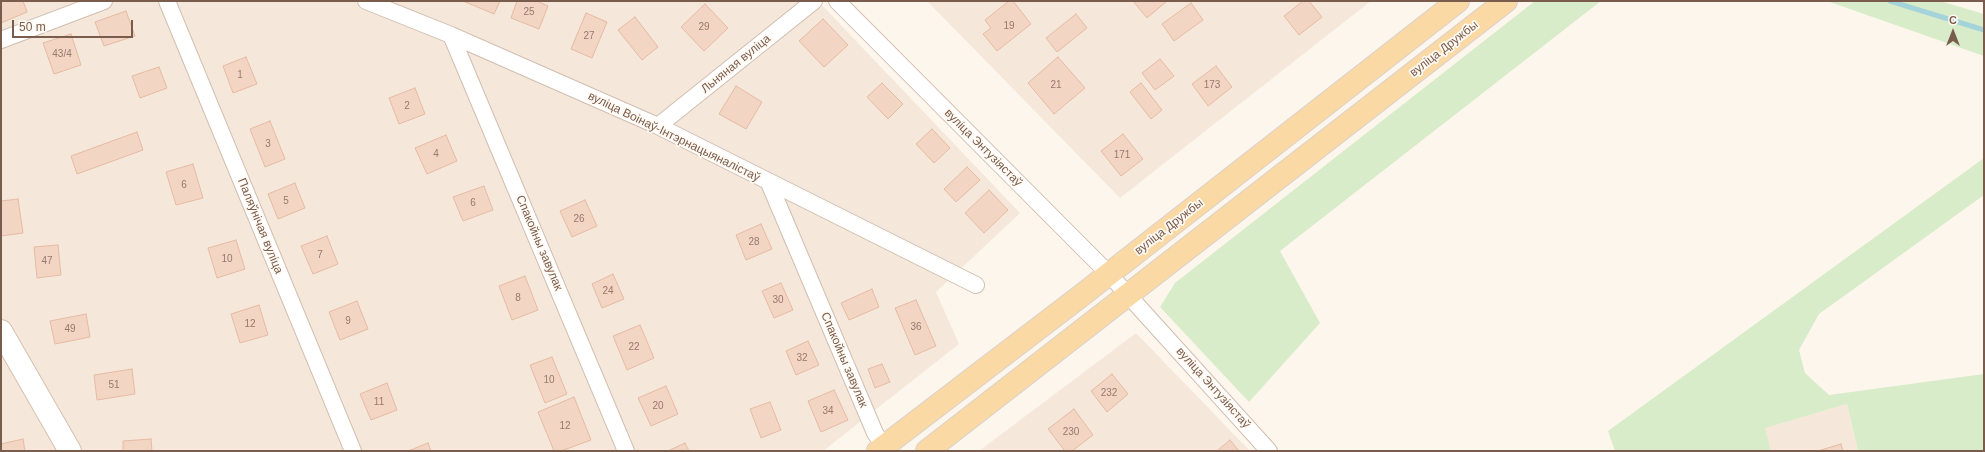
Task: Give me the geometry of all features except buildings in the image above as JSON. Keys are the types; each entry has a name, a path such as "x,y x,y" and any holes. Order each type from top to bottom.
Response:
{"main road":[{"name":"вуліца Дружбы","path":"881,449 1109,274 1458,1"},
{"name":"вуліца Дружбы","path":"927,451 1506,1"},
{"path":"1,331 70,451"}],"street":[{"path":"1,40 104,1"},
{"name":"Паляўнічая вуліца","path":"167,1 353,451"},
{"name":"вуліца Воінаў-Інтэрнацыяналістаў","path":"366,1 451,35 658,126 769,183 976,285"},
{"name":"Льняная вуліца","path":"658,126 814,1"},
{"name":"вуліца Энтузіястаў","path":"837,1 1109,274 1269,451"},
{"name":"Спакойны завулак","path":"451,35 626,451"},
{"name":"Спакойны завулак","path":"769,183 881,449"}],"shaded area":[{"path":"1,1 818,1 1020,213 936,292 959,344 823,451 1,451"},
{"path":"927,1 1371,1 1120,198"},
{"path":"1136,333 1250,451 979,451"},
{"path":"1847,404 1858,451 1771,451 1764,428"}],"green space":[{"path":"1535,1 1601,1 1280,251 1320,323 1249,402 1160,307 1175,283"},
{"path":"1827,1 1940,1 1984,14 1984,56"},
{"path":"1984,158 1984,195 1819,314 1799,350 1805,373 1829,395 1984,374 1984,451 1858,451 1847,404 1765,428 1771,451 1615,451 1608,431"}],"waterway":[{"path":"1890,1 1984,30"}]}
